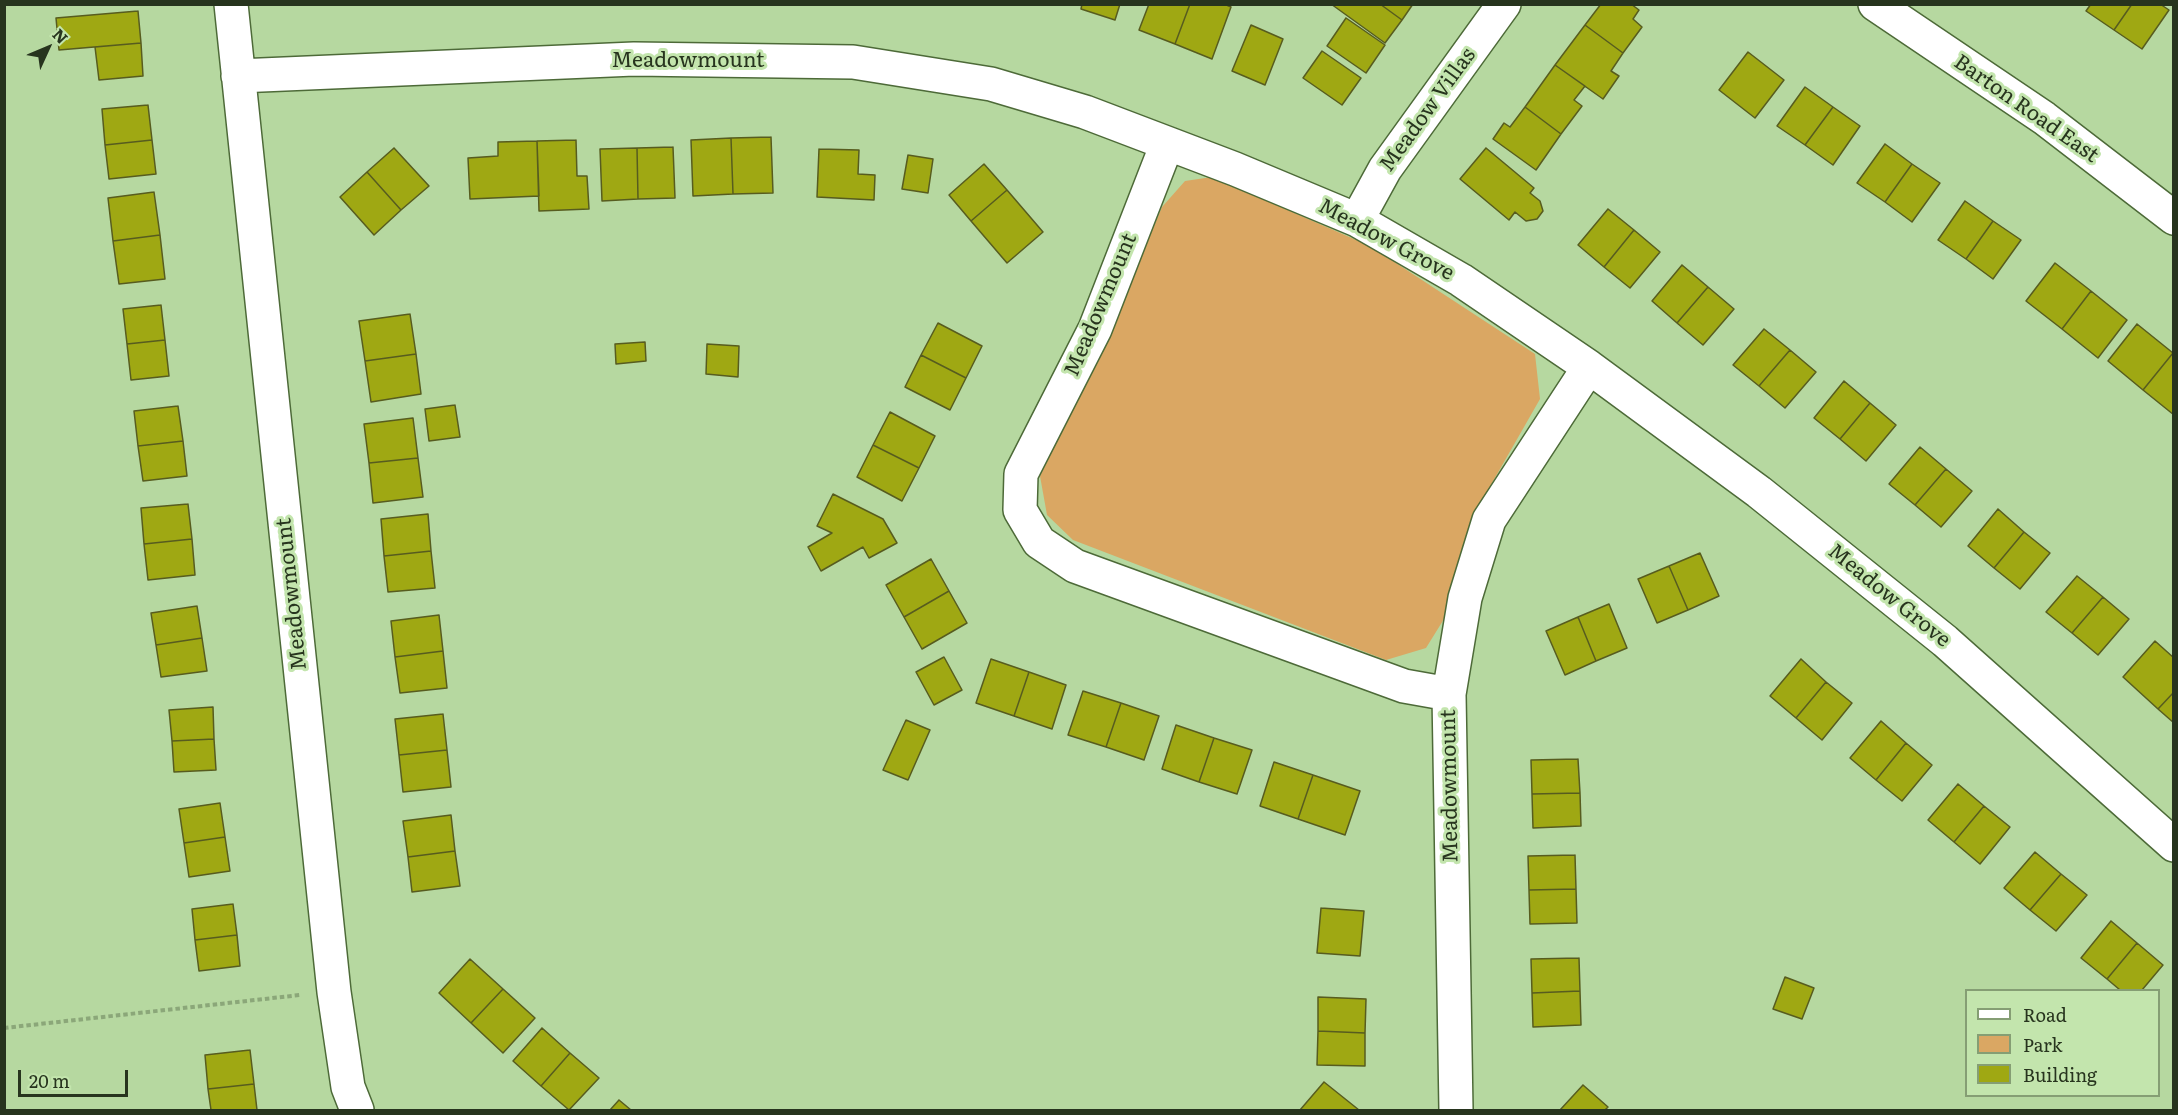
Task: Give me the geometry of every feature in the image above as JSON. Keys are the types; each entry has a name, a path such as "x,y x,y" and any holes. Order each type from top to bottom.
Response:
{"street":[{"name":"Meadowmount","path":"231,4 334,992 348,1087 357,1110"},
{"name":"Meadow Villas","path":"1357,220 1384,169 1504,4"},
{"name":"Barton Road East","path":"1875,4 2044,118 2174,218"},
{"name":"Meadowmount","path":"238,76 634,59 853,62 991,84 1085,112 1167,144 1095,329 1021,474 1020,510 1039,542 1075,566 1404,686 1449,694 1456,1110"},
{"name":"Meadow Grove","path":"1167,144 1357,220 1461,280 1589,367 1760,492 1945,641 2174,845"},
{"path":"1449,694 1465,598 1490,520 1589,367"}],"path":[{"path":"4,1029 334,992"}],"green space":[{"path":"1212,177 1370,246 1535,354 1540,399 1472,518 1444,619 1426,648 1386,660 1073,540 1047,515 1040,476 1105,341 1162,207 1185,181"}],"building":[{"path":"1082,4 1120,4 1115,20 1081,9"},
{"path":"1149,4 1190,4 1175,44 1139,30"},
{"path":"1190,4 1224,4 1231,7 1212,59 1175,44"},
{"path":"1331,4 1380,4 1402,20 1385,43"},
{"path":"1380,4 1413,4 1402,20"},
{"path":"1601,4 1631,4 1639,10 1633,19 1642,27 1623,53 1585,25"},
{"path":"2091,4 2132,4 2114,30 2086,11"},
{"path":"2132,4 2160,4 2169,10 2142,49 2114,30"},
{"path":"138,11 141,43 59,50 56,18"},
{"path":"1346,18 1385,45 1366,73 1327,46"},
{"path":"1251,25 1283,39 1265,85 1232,71"},
{"path":"1585,25 1623,53 1611,71 1619,76 1603,99 1555,65"},
{"path":"141,43 143,76 99,80 95,47"},
{"path":"1322,51 1361,78 1342,105 1303,78"},
{"path":"1748,52 1784,80 1755,118 1719,90"},
{"path":"1555,65 1585,86 1574,100 1582,106 1561,134 1525,107"},
{"path":"1805,87 1833,107 1805,145 1777,126"},
{"path":"148,105 152,140 105,145 102,109"},
{"path":"1525,107 1561,134 1536,170 1493,139 1504,123 1510,127"},
{"path":"1833,107 1860,126 1833,165 1805,145"},
{"path":"771,137 773,193 733,194 731,138"},
{"path":"731,138 733,194 693,196 691,140"},
{"path":"152,140 156,174 109,179 105,145"},
{"path":"576,140 577,176 587,176 589,209 539,211 537,141"},
{"path":"537,141 539,196 470,199 468,158 498,156 498,142"},
{"path":"1885,144 1912,164 1885,202 1857,183"},
{"path":"673,147 675,198 638,199 637,148"},
{"path":"394,148 429,186 401,210 367,172"},
{"path":"637,148 638,199 602,201 600,149"},
{"path":"1486,148 1534,188 1530,193 1540,201 1543,211 1537,219 1526,221 1515,212 1509,220 1460,179"},
{"path":"819,149 859,150 858,174 875,175 874,200 817,197"},
{"path":"908,155 933,159 928,193 902,189"},
{"path":"984,164 1007,190 971,221 949,195"},
{"path":"1912,164 1940,183 1912,222 1885,202"},
{"path":"367,172 401,210 374,235 340,197"},
{"path":"1007,190 1043,232 1007,263 971,221"},
{"path":"154,192 160,235 113,241 108,198"},
{"path":"1965,201 1993,221 1966,259 1938,240"},
{"path":"1608,209 1634,230 1604,267 1578,245"},
{"path":"1993,221 2021,240 1993,279 1966,259"},
{"path":"1634,230 1660,252 1630,288 1604,267"},
{"path":"160,235 165,279 119,284 113,241"},
{"path":"2055,263 2091,291 2062,329 2026,301"},
{"path":"1682,265 1708,287 1677,323 1652,301"},
{"path":"1708,287 1734,309 1703,345 1677,323"},
{"path":"2091,291 2127,320 2098,358 2062,329"},
{"path":"161,305 165,340 127,344 123,309"},
{"path":"410,314 416,354 365,361 359,321"},
{"path":"938,323 982,346 966,378 921,355"},
{"path":"2137,324 2173,353 2143,390 2108,361"},
{"path":"1764,329 1790,350 1759,386 1733,365"},
{"path":"165,340 169,376 131,380 127,344"},
{"path":"645,342 646,361 616,364 615,344"},
{"path":"707,344 739,346 738,377 706,374"},
{"path":"1790,350 1816,372 1785,408 1759,386"},
{"path":"2174,353 2174,415 2143,390"},
{"path":"416,354 421,394 371,402 365,361"},
{"path":"921,355 966,378 950,410 905,387"},
{"path":"1844,381 1870,403 1840,439 1814,418"},
{"path":"1870,403 1896,425 1866,461 1840,439"},
{"path":"455,405 460,437 429,441 425,409"},
{"path":"178,406 183,441 138,446 134,411"},
{"path":"890,412 935,436 919,468 873,445"},
{"path":"413,418 418,458 369,463 364,424"},
{"path":"183,441 187,476 143,481 138,446"},
{"path":"873,445 919,468 902,501 857,477"},
{"path":"1920,447 1946,469 1915,505 1889,484"},
{"path":"418,458 423,497 373,503 369,463"},
{"path":"1946,469 1972,491 1941,527 1915,505"},
{"path":"833,494 883,519 897,543 869,558 863,547 821,571 808,547 832,533 817,526"},
{"path":"188,504 192,539 144,544 141,508"},
{"path":"1998,509 2024,532 1994,568 1968,546"},
{"path":"428,514 431,551 384,556 381,519"},
{"path":"2024,532 2050,553 2020,589 1994,568"},
{"path":"192,539 195,575 148,580 144,544"},
{"path":"431,551 435,588 388,592 384,556"},
{"path":"1700,553 1719,596 1688,610 1669,566"},
{"path":"931,559 949,591 904,617 886,585"},
{"path":"1669,566 1688,610 1657,623 1638,579"},
{"path":"2077,576 2103,597 2072,633 2046,612"},
{"path":"949,591 967,623 922,649 904,617"},
{"path":"2103,597 2129,619 2098,655 2072,633"},
{"path":"1609,604 1627,648 1596,661 1578,617"},
{"path":"197,606 202,638 156,645 151,613"},
{"path":"439,615 443,651 395,657 391,621"},
{"path":"1578,617 1596,661 1565,675 1546,631"},
{"path":"202,638 207,671 161,677 156,645"},
{"path":"2155,641 2174,658 2174,692 2158,709 2123,677"},
{"path":"443,651 447,688 400,693 395,657"},
{"path":"944,657 962,690 934,705 916,672"},
{"path":"991,659 1029,672 1014,716 976,703"},
{"path":"1801,659 1826,682 1796,718 1770,696"},
{"path":"1029,672 1066,685 1052,729 1014,716"},
{"path":"1826,682 1852,703 1822,740 1796,718"},
{"path":"1083,691 1121,703 1106,747 1068,735"},
{"path":"2174,692 2174,723 2158,709"},
{"path":"1121,703 1159,716 1144,760 1106,747"},
{"path":"213,707 214,739 172,741 169,710"},
{"path":"443,714 447,750 399,755 395,719"},
{"path":"906,720 930,730 908,780 883,770"},
{"path":"1881,721 1906,743 1876,780 1850,758"},
{"path":"1176,725 1214,738 1199,782 1162,769"},
{"path":"1214,738 1252,750 1237,794 1199,782"},
{"path":"214,739 216,770 174,772 172,741"},
{"path":"1906,743 1932,765 1902,801 1876,780"},
{"path":"447,750 451,787 403,792 399,755"},
{"path":"1578,759 1580,793 1532,794 1531,760"},
{"path":"1274,762 1313,775 1298,819 1260,806"},
{"path":"1313,775 1360,791 1345,835 1298,819"},
{"path":"1958,784 1984,806 1954,842 1928,820"},
{"path":"1580,793 1581,826 1533,828 1532,794"},
{"path":"220,803 225,837 184,843 179,809"},
{"path":"1984,806 2010,827 1980,864 1954,842"},
{"path":"451,815 455,851 408,857 403,821"},
{"path":"225,837 230,871 189,877 184,843"},
{"path":"455,851 460,886 412,892 408,857"},
{"path":"2035,852 2061,874 2030,910 2004,888"},
{"path":"1575,855 1576,889 1529,890 1528,856"},
{"path":"2061,874 2087,895 2056,931 2030,910"},
{"path":"1576,889 1577,923 1530,924 1529,890"},
{"path":"233,904 237,935 195,940 192,909"},
{"path":"1321,908 1364,911 1360,956 1317,953"},
{"path":"2111,921 2137,943 2107,979 2081,958"},
{"path":"237,935 240,966 199,971 195,940"},
{"path":"2137,943 2163,965 2143,989 2119,989 2107,979"},
{"path":"1579,958 1580,991 1532,993 1531,959"},
{"path":"470,959 503,989 471,1023 439,993"},
{"path":"1785,977 1814,988 1802,1019 1773,1009"},
{"path":"503,989 535,1018 503,1053 471,1023"},
{"path":"1580,991 1581,1025 1533,1027 1532,993"},
{"path":"1318,997 1366,999 1365,1033 1318,1031"},
{"path":"542,1028 570,1053 541,1086 513,1061"},
{"path":"1318,1031 1365,1033 1365,1066 1317,1065"},
{"path":"250,1050 254,1084 208,1089 205,1055"},
{"path":"570,1053 599,1078 569,1110 541,1086"},
{"path":"1324,1082 1359,1110 1300,1110"},
{"path":"254,1084 257,1110 211,1110 208,1089"},
{"path":"1583,1085 1608,1107 1605,1110 1560,1110"},
{"path":"619,1100 631,1110 610,1110"}]}
